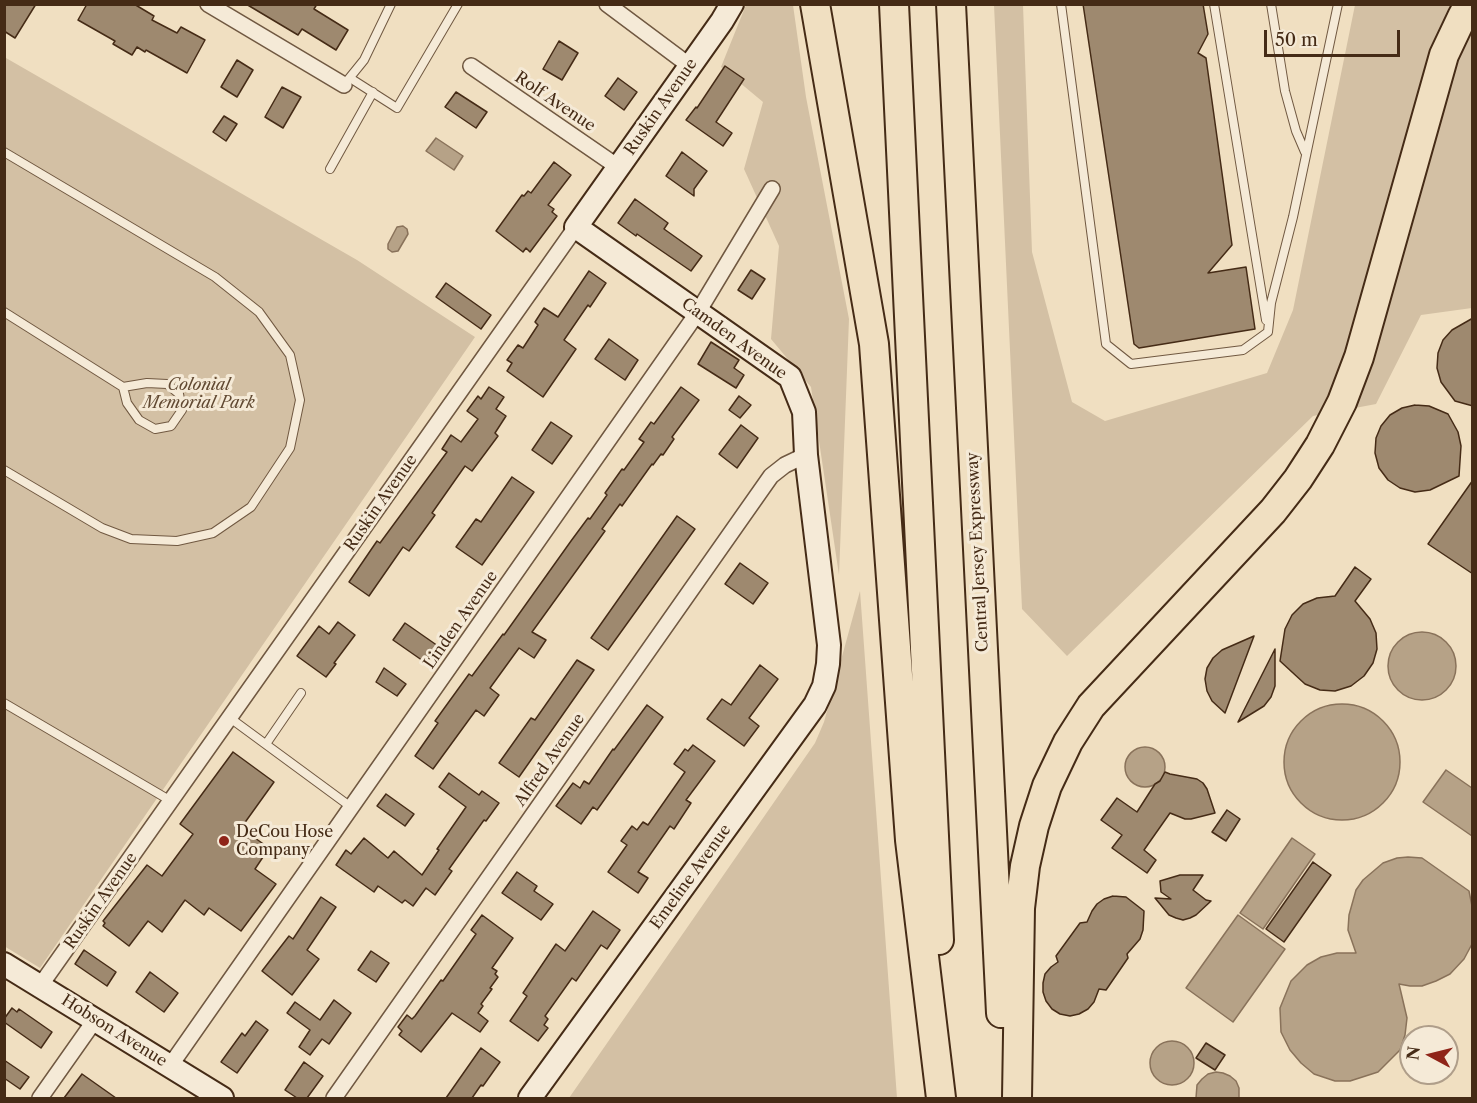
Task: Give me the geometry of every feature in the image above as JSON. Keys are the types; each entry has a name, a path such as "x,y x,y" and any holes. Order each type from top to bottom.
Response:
{"highway":[{"path":"815,4 874,344 910,840 941,1098"},
{"path":"885,4 902,168"},
{"path":"894,4 947,1098"},
{"name":"Central Jersey Expressway","path":"951,4 1005,1098"},
{"path":"1017,1098 1020,908 1025,866 1034,826 1047,786 1068,742 1091,706 1274,511 1320,445 1342,402 1359,357 1444,55 1469,4"}],"street":[{"path":"208,4 347,81"},
{"path":"607,4 690,66"},
{"name":"Ruskin Avenue","path":"40,986 727,13"},
{"name":"Rolf Avenue","path":"471,66 618,167"},
{"name":"Linden Avenue","path":"170,1066 698,312 772,189"},
{"name":"Camden Avenue","path":"576,227 790,377 804,412 806,455 829,645"},
{"name":"Alfred Avenue","path":"334,1098 771,476 785,465 806,455"},
{"name":"Emeline Avenue","path":"530,1098 815,705 824,686 829,645"},
{"name":"Hobson Avenue","path":"4,964 222,1098"},
{"path":"40,1098 95,1020"}],"lane":[{"path":"391,4 364,60 347,81 373,92 397,108 458,4"},
{"path":"1061,4 1106,344 1131,364 1243,350 1268,332"},
{"path":"1214,4 1268,332"},
{"path":"1271,4 1285,91 1296,131 1306,153"},
{"path":"1268,332 1270,303 1293,217 1338,4"},
{"path":"330,168 373,92"},
{"path":"4,152 215,277 259,312 290,355 300,400 290,448 251,507 213,533 177,541 131,540 102,528 4,470"},
{"path":"4,312 123,387 147,383 167,384 179,394 182,410 171,426 155,429 139,420 127,403 123,387"},
{"path":"266,744 302,693"},
{"path":"4,703 171,801"},
{"path":"230,718 351,807"}],"green space":[{"path":"746,5 793,5 806,97 849,319 839,575 811,387 771,339 779,246 744,169 763,102 721,67"},
{"path":"994,5 1023,5 1032,252 1072,402 1105,421 1267,373 1293,310 1355,5 1472,5 1472,308 1421,315 1376,404 1313,416 1067,656 1022,609"},
{"name":"Colonial Memorial Park","path":"6,58 357,260 475,337 40,968 4,946 4,59"},
{"path":"860,591 897,1098 569,1098 815,743 824,722"}],"shaded area":[{"path":"436,138 463,156 454,170 426,151"},
{"path":"403,226 407,229 408,234 398,251 392,252 388,249 388,244 397,227"},
{"path":"1429,632 1441,638 1450,647 1456,659 1454,679 1446,690 1429,700 1415,700 1398,690 1390,679 1388,659 1398,642 1409,634"},
{"path":"1342,704 1364,708 1383,721 1396,740 1400,762 1396,784 1383,803 1364,816 1342,820 1320,816 1301,803 1288,784 1284,762 1288,740 1301,721 1320,708"},
{"path":"1145,747 1159,753 1165,767 1159,781 1145,787 1131,781 1125,767 1131,753"},
{"path":"1446,770 1472,788 1472,836 1423,802"},
{"path":"1292,838 1315,854 1263,929 1240,913"},
{"path":"1397,858 1422,858 1469,891 1472,906 1472,944 1464,959 1450,974 1422,986 1399,984 1407,1018 1406,1025 1399,1025 1399,1051 1378,1072 1350,1081 1335,1081 1314,1074 1290,1050 1281,1032 1280,1008 1291,981 1307,965 1321,957 1337,953 1356,953 1348,930 1349,915 1356,890 1363,880 1383,863"},
{"path":"1238,915 1285,949 1233,1022 1186,988"},
{"path":"1172,1041 1188,1047 1194,1063 1188,1079 1172,1085 1156,1079 1150,1063 1156,1047"},
{"path":"1216,1072 1230,1076 1236,1081 1239,1098 1196,1098 1197,1085 1208,1074"}],"building":[{"path":"4,4 36,4 15,38 4,31"},
{"path":"87,4 134,4 154,16 152,20 177,33 181,27 205,40 187,73 137,47 132,55 113,44 115,41 78,20"},
{"path":"246,4 317,4 314,9 348,30 336,50 302,29 298,35"},
{"path":"1083,4 1203,4 1208,34 1198,53 1206,58 1232,245 1208,273 1246,267 1255,329 1139,348 1134,344"},
{"path":"559,41 578,53 562,80 543,69"},
{"path":"237,60 253,70 237,97 221,87"},
{"path":"725,66 744,79 716,122 732,133 723,146 686,120 697,108"},
{"path":"618,78 637,92 624,110 605,96"},
{"path":"282,87 301,97 283,128 265,117"},
{"path":"456,92 487,112 476,128 445,107"},
{"path":"224,116 237,124 226,141 213,132"},
{"path":"682,152 707,171 694,189 694,196 666,176"},
{"path":"554,162 571,175 548,205 554,209 552,212 557,216 530,252 526,248 523,252 496,231 522,195 524,196 528,191 531,193"},
{"path":"635,199 668,223 664,229 702,256 691,271 618,223"},
{"path":"751,270 765,279 752,299 738,290"},
{"path":"589,271 606,283 564,340 576,349 543,397 507,371 512,363 507,360 518,345 523,348 538,325 535,322 544,308 558,317"},
{"path":"446,283 491,315 481,329 436,297"},
{"path":"1473,318 1473,406 1455,401 1441,382 1437,368 1438,353 1443,340 1452,330"},
{"path":"609,339 638,360 625,380 595,359"},
{"path":"711,342 739,360 734,368 744,375 736,388 698,364"},
{"path":"489,387 504,397 496,409 506,416 495,433 498,436 472,471 465,466 432,513 435,515 409,551 403,547 369,596 349,582 377,541 380,543 447,452 442,449 451,435 461,442 478,419 467,411 478,396 481,399"},
{"path":"681,387 699,400 672,437 674,439 663,455 661,454 652,464 622,506 620,504 602,529 605,531 532,632 546,640 534,658 519,648 490,688 499,695 484,716 476,710 433,769 415,756 438,723 435,721 469,674 472,676 504,635 588,518 590,519 607,495 605,493 644,442 639,439 651,422 654,424"},
{"path":"739,396 751,405 740,418 729,410"},
{"path":"1415,405 1429,406 1448,414 1458,432 1461,446 1459,476 1430,490 1415,492 1400,488 1388,480 1379,468 1375,453 1376,438 1381,426 1390,415 1402,408"},
{"path":"551,422 572,436 552,464 532,450"},
{"path":"741,425 758,438 737,468 719,454"},
{"path":"512,477 534,492 482,565 456,547 476,519 481,522"},
{"path":"1473,480 1473,574 1428,544"},
{"path":"677,516 695,529 608,650 591,638"},
{"path":"740,563 768,583 753,604 725,584"},
{"path":"1355,567 1371,579 1355,601 1370,619 1376,633 1377,649 1373,663 1364,676 1351,686 1335,691 1320,690 1305,684 1280,661 1285,629 1292,615 1303,604 1317,598 1335,596"},
{"path":"338,622 355,635 326,677 297,656 319,626 329,634"},
{"path":"405,623 438,646 426,663 393,640"},
{"path":"1254,636 1225,713 1212,701 1207,691 1205,679 1207,668 1222,650"},
{"path":"1275,649 1275,686 1271,697 1264,706 1238,722"},
{"path":"577,660 594,670 519,777 499,763 531,718 535,720"},
{"path":"760,665 778,679 749,718 759,726 744,746 707,719 722,699 731,705"},
{"path":"384,668 406,684 397,696 376,682"},
{"path":"647,705 663,717 597,810 593,807 581,824 556,806 573,783 580,788 584,781 589,784"},
{"path":"693,745 715,761 686,800 691,803 674,829 670,826 638,872 648,878 638,893 608,872 627,845 621,841 632,826 637,830 643,822 648,825 685,772 674,764 685,749 688,751"},
{"name":"DeCou Hose Company","path":"233,752 274,782 241,828 269,848 255,869 276,884 241,931 209,908 204,915 185,900 162,932 148,921 129,946 103,926 105,923 103,921 147,865 162,876 193,834 180,824"},
{"path":"1165,772 1197,779 1203,783 1215,813 1185,819 1170,813 1144,850 1156,860 1147,873 1112,848 1122,835 1101,820 1117,798 1137,812"},
{"path":"449,773 479,795 482,791 499,803 449,869 452,871 435,895 426,888 413,906 405,900 402,903 378,886 374,892 336,865 346,850 351,854 364,838 388,858 394,851 422,875 466,807 439,787"},
{"path":"386,794 414,814 405,826 377,806"},
{"path":"1227,810 1240,819 1226,841 1212,832"},
{"path":"1313,862 1331,875 1284,942 1266,929"},
{"path":"517,872 537,886 534,891 553,904 541,920 502,893"},
{"path":"1180,875 1203,875 1193,890 1211,901 1196,915 1183,920 1169,915 1155,898 1171,899 1161,892 1160,881"},
{"path":"1113,896 1126,897 1144,911 1140,939 1127,954 1128,958 1106,990 1099,989 1094,1002 1088,1009 1070,1016 1060,1014 1046,1001 1043,992 1045,974 1058,962 1056,956 1080,923 1087,922 1097,904"},
{"path":"321,897 336,907 307,950 319,959 292,995 262,971 289,936 293,939"},
{"path":"593,911 620,930 607,949 601,945 576,981 572,978 545,1016 548,1019 544,1025 548,1028 538,1041 510,1021 527,996 523,993 556,944 565,951"},
{"path":"482,915 513,938 492,968 497,971 495,974 498,977 478,1013 488,1021 480,1032 452,1013 421,1052 399,1035 402,1031 398,1027 407,1015 412,1019 415,1016 441,980 443,981 476,934 471,930"},
{"path":"84,950 116,972 107,986 75,964"},
{"path":"371,951 389,963 376,982 358,970"},
{"path":"150,972 178,993 164,1012 136,992"},
{"path":"334,1000 351,1013 329,1044 322,1039 310,1055 299,1047 310,1030 287,1013 295,1002 320,1020"},
{"path":"12,1008 17,1012 19,1009 52,1032 41,1048 4,1022"},
{"path":"256,1021 268,1030 237,1073 221,1062 242,1033 245,1036"},
{"path":"1206,1043 1225,1055 1215,1070 1196,1058"},
{"path":"481,1048 500,1062 472,1098 446,1098"},
{"path":"4,1060 29,1077 20,1089 4,1078"},
{"path":"304,1062 323,1076 307,1098 297,1098 285,1090"},
{"path":"82,1074 116,1098 64,1098"}],"place":[{"name":"DeCou Hose Company","path":"224,841"}]}
